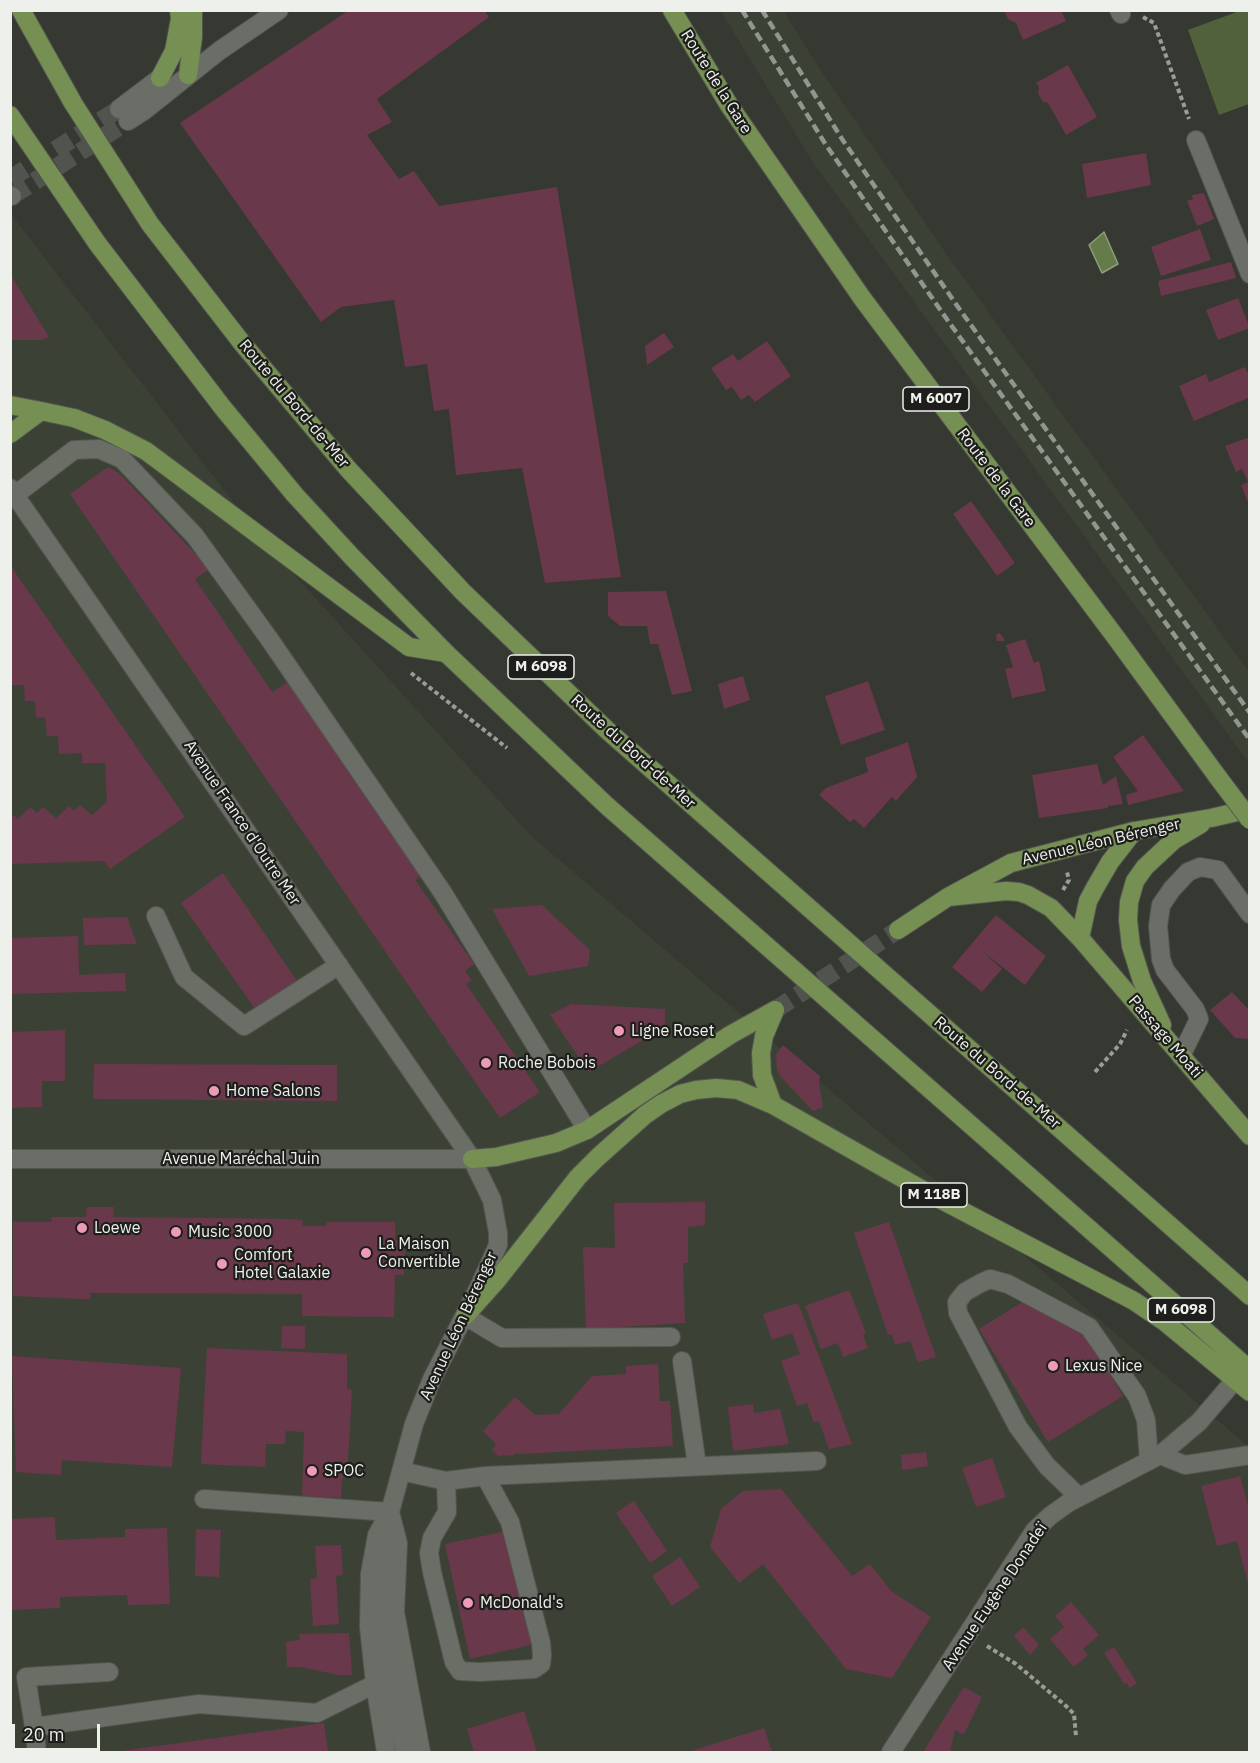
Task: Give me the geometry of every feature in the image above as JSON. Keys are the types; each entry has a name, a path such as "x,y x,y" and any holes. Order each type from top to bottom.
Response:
{"main road":[{"path":"160,78 174,51 180,10"},
{"path":"188,75 193,37 193,10"},
{"name":"Route de la Gare","path":"672,10 729,105 862,298 1118,639 1250,820"},
{"name":"Route du Bord-de-Mer","path":"25,13 73,102 150,224 242,343 348,469 463,592 634,755 1250,1296"},
{"name":"M 6098","path":"10,115 97,243 223,408 295,495 353,558 446,653 606,805 1242,1375"},
{"path":"10,405 74,418 105,430 146,451 408,647 446,653"},
{"path":"10,434 41,411"},
{"name":"Avenue Léon Bérenger","path":"898,930 948,897 1011,863 1134,831 1250,809"},
{"path":"1175,1050 1142,981 1131,946 1128,920 1129,902 1135,881 1157,854 1174,840 1211,818"},
{"path":"1080,938 1088,901 1110,862 1134,831"},
{"name":"Passage Moati","path":"948,897 1006,891 1028,895 1051,909 1080,938 1250,1136"},
{"path":"472,1159 496,1157 556,1143 587,1130 730,1035 775,1010 764,1036 761,1053 762,1075 773,1105"},
{"name":"M 118B","path":"465,1316 498,1279 578,1177 645,1115 680,1094 716,1088 738,1090 773,1105 930,1194 1134,1301 1242,1375 1250,1392"}],"street":[{"path":"160,78 123,115 145,110 219,51 279,10"},
{"path":"1196,140 1250,274"},
{"path":"13,492 74,450 99,449 122,459 195,536 270,640 443,893 587,1130"},
{"name":"Avenue France d'Outre Mer","path":"13,492 472,1159"},
{"path":"1175,1050 1199,1019 1195,1009 1166,970 1161,959 1158,926 1161,905 1188,872 1200,867 1218,870 1243,889 1250,914"},
{"path":"156,916 184,976 244,1026 339,965"},
{"name":"Avenue Maréchal Juin","path":"10,1159 472,1159"},
{"name":"Avenue Léon Bérenger","path":"386,1752 369,1628 370,1574 377,1535 390,1512 414,1424 432,1379 498,1245 492,1200 472,1159"},
{"path":"1079,1497 1047,1466 1018,1428 958,1313 957,1302 965,1292 981,1282 990,1279 1008,1284 1089,1327 1137,1396 1146,1420 1154,1458 1185,1465 1250,1455"},
{"path":"465,1316 502,1338 671,1337"},
{"path":"682,1361 697,1466"},
{"name":"Avenue Eugène Donadeï","path":"891,1752 1035,1530 1050,1516 1079,1497 1154,1458 1199,1422 1242,1375"},
{"path":"401,1471 446,1481 485,1476 817,1461"},
{"path":"446,1481 447,1512 432,1538 429,1553 454,1662 460,1671 534,1669 541,1664 543,1656 541,1642 510,1522 485,1476"},
{"path":"204,1499 390,1512 384,1571 384,1614 394,1699 405,1752"},
{"name":"Avenue Léon Bérenger","path":"390,1512 398,1543 395,1612 421,1752"},
{"path":"37,1752 26,1677 109,1672"},
{"path":"34,1727 199,1704 317,1713 375,1684"}],"path":[{"path":"1120,12 1139,15 1154,23 1196,140"},
{"path":"1095,1072 1120,1044"},
{"path":"969,1634 1016,1664 1066,1706 1074,1714 1076,1736"}],"shaded area":[{"path":"1242,10 1249,11 1249,104 1219,115 1188,30"},
{"path":"721,11 784,11 817,65 947,255 1249,672 1249,763 812,161"},
{"path":"10,213 262,539 530,835 1249,1447 1249,1752 11,1752"},
{"path":"1104,232 1118,264 1102,273 1089,245"}],"building":[{"path":"349,10 484,10 489,17 377,99 392,122 367,135 399,179 414,171 439,206 557,187 621,577 545,583 522,468 456,475 449,409 434,411 427,364 405,367 394,300 341,307 321,322 180,123"},
{"path":"1004,10 1061,10 1066,21 1023,40 1016,23 1008,19"},
{"path":"1068,65 1097,117 1066,135 1048,103 1043,102 1036,83"},
{"path":"1146,153 1151,185 1087,198 1082,164"},
{"path":"1204,193 1214,219 1197,226 1187,201 1193,199 1192,195"},
{"path":"1200,229 1211,260 1161,276 1151,247"},
{"path":"1231,262 1236,278 1161,296 1158,281"},
{"path":"10,274 49,337 42,340 10,340"},
{"path":"1238,298 1250,328 1218,340 1206,310"},
{"path":"664,333 674,347 647,365 645,346"},
{"path":"767,341 791,376 755,402 749,395 741,400 732,387 726,390 711,368 733,354 738,361"},
{"path":"1245,367 1250,378 1250,397 1194,421 1179,386 1206,374 1209,382"},
{"path":"1250,437 1249,505 1241,485 1248,482 1242,469 1236,472 1225,446"},
{"path":"108,467 119,473 203,562 208,570 195,579 272,692 290,681 422,875 415,880 474,964 465,971 472,980 466,984 540,1092 500,1118 70,494"},
{"path":"971,501 1015,563 997,576 953,514"},
{"path":"10,565 185,817 110,869 104,861 10,864 10,813 18,819 30,807 37,813 43,807 56,818 69,806 74,811 80,805 92,815 107,802 105,763 82,763 82,753 59,754 58,736 47,736 45,718 36,717 35,701 25,701 24,685 11,685"},
{"path":"666,591 692,691 672,695 658,644 650,644 647,626 620,626 608,616 608,592"},
{"path":"999,633 1004,641 997,641 996,635"},
{"path":"1025,639 1034,663 1039,661 1046,691 1012,698 1005,669 1013,667 1006,645"},
{"path":"743,676 750,700 724,709 718,684"},
{"path":"868,681 885,730 841,745 825,696"},
{"path":"1143,735 1184,791 1128,805 1126,795 1138,791 1113,757"},
{"path":"908,742 917,777 896,801 892,797 864,828 854,819 850,822 819,795 826,788 868,772 865,758"},
{"path":"1097,764 1103,785 1116,776 1123,804 1039,818 1032,775"},
{"path":"223,873 297,981 255,1009 181,903"},
{"path":"542,905 590,950 588,966 529,976 492,909"},
{"path":"996,915 1046,956 1025,985 982,951 1002,969 982,992 952,967"},
{"path":"127,917 137,944 84,945 83,918"},
{"path":"78,936 79,975 125,973 126,991 10,994 10,938"},
{"path":"1232,992 1250,1011 1248,1039 1235,1038 1210,1010"},
{"path":"571,1004 665,1009 665,1027 589,1072 550,1015"},
{"path":"65,1030 65,1081 42,1081 42,1107 10,1108 10,1032"},
{"path":"783,1045 820,1076 823,1107 813,1111 781,1077 777,1070 776,1055"},
{"path":"94,1064 337,1065 337,1101 93,1099"},
{"path":"705,1202 705,1225 688,1227 688,1263 683,1263 685,1323 586,1329 583,1247 615,1248 614,1203"},
{"path":"87,1207 114,1207 113,1217 291,1219 302,1220 303,1226 326,1226 327,1222 395,1222 395,1240 405,1240 404,1275 395,1275 394,1317 302,1316 302,1294 90,1293 90,1299 13,1296 13,1222 52,1222 51,1217 86,1217"},
{"path":"889,1222 936,1357 918,1362 910,1341 895,1345 892,1334 888,1335 854,1233"},
{"path":"849,1290 866,1333 863,1334 868,1348 843,1357 838,1343 821,1349 805,1306"},
{"name":"Lexus Nice","path":"1024,1301 1087,1337 1123,1396 1048,1442 979,1329"},
{"path":"798,1303 852,1444 829,1449 819,1421 814,1423 807,1403 797,1406 781,1361 800,1354 792,1333 772,1340 763,1314"},
{"path":"282,1326 305,1326 305,1349 281,1348"},
{"path":"207,1348 347,1354 347,1389 352,1390 347,1478 342,1478 341,1498 302,1496 304,1432 286,1431 285,1444 266,1444 265,1467 201,1464"},
{"path":"12,1356 181,1368 172,1467 62,1460 61,1475 16,1472"},
{"path":"658,1364 660,1401 670,1401 673,1446 519,1454 517,1452 514,1455 498,1456 492,1450 496,1444 483,1431 515,1397 535,1415 559,1414 592,1376 626,1374 626,1366"},
{"path":"753,1404 754,1413 780,1409 789,1444 733,1451 728,1407"},
{"path":"926,1452 928,1466 902,1470 901,1455"},
{"path":"992,1458 1006,1497 976,1507 962,1468"},
{"path":"1240,1476 1250,1513 1249,1587 1237,1541 1217,1546 1201,1486"},
{"path":"781,1489 852,1576 870,1564 891,1591 931,1617 892,1678 846,1669 763,1564 739,1583 710,1547 721,1509 743,1491"},
{"path":"634,1501 667,1551 650,1563 616,1513"},
{"path":"55,1517 56,1540 125,1537 125,1529 167,1528 170,1604 128,1605 127,1595 60,1597 60,1608 10,1610 10,1519"},
{"path":"196,1529 221,1530 219,1577 195,1576"},
{"path":"507,1531 534,1644 470,1659 445,1544"},
{"path":"341,1545 343,1575 336,1576 339,1624 313,1626 310,1579 317,1578 315,1546"},
{"path":"680,1557 700,1587 672,1606 652,1576"},
{"path":"1071,1602 1099,1635 1083,1649 1088,1655 1074,1667 1050,1639 1064,1627 1055,1616"},
{"path":"1023,1627 1039,1645 1030,1655 1014,1636"},
{"path":"349,1633 352,1675 287,1667 286,1642 300,1640 299,1634"},
{"path":"1114,1647 1137,1683 1130,1688 1127,1683 1125,1685 1104,1653"},
{"path":"964,1687 982,1697 964,1734 955,1730 950,1752 923,1752"},
{"path":"524,1711 537,1752 474,1752 467,1729"},
{"path":"324,1723 328,1752 121,1752 121,1751"},
{"path":"764,1728 772,1752 688,1752"}],"tunnel":[{"path":"10,179 119,109"},
{"path":"12,196 128,121"},
{"path":"775,1010 898,930"}],"railway":[{"path":"742,10 826,145 946,318 1250,740"},
{"path":"762,10 842,139 958,307 1250,713"}],"place":[{"name":"Ligne Roset","path":"619,1031"},
{"name":"Roche Bobois","path":"486,1063"},
{"name":"Home Salons","path":"214,1091"},
{"name":"Loewe","path":"82,1228"},
{"name":"Music 3000","path":"176,1232"},
{"name":"La Maison Convertible","path":"366,1253"},
{"name":"Comfort Hotel Galaxie","path":"222,1264"},
{"name":"Lexus Nice","path":"1053,1366"},
{"name":"SPOC","path":"312,1471"},
{"name":"McDonald's","path":"468,1603"}]}
